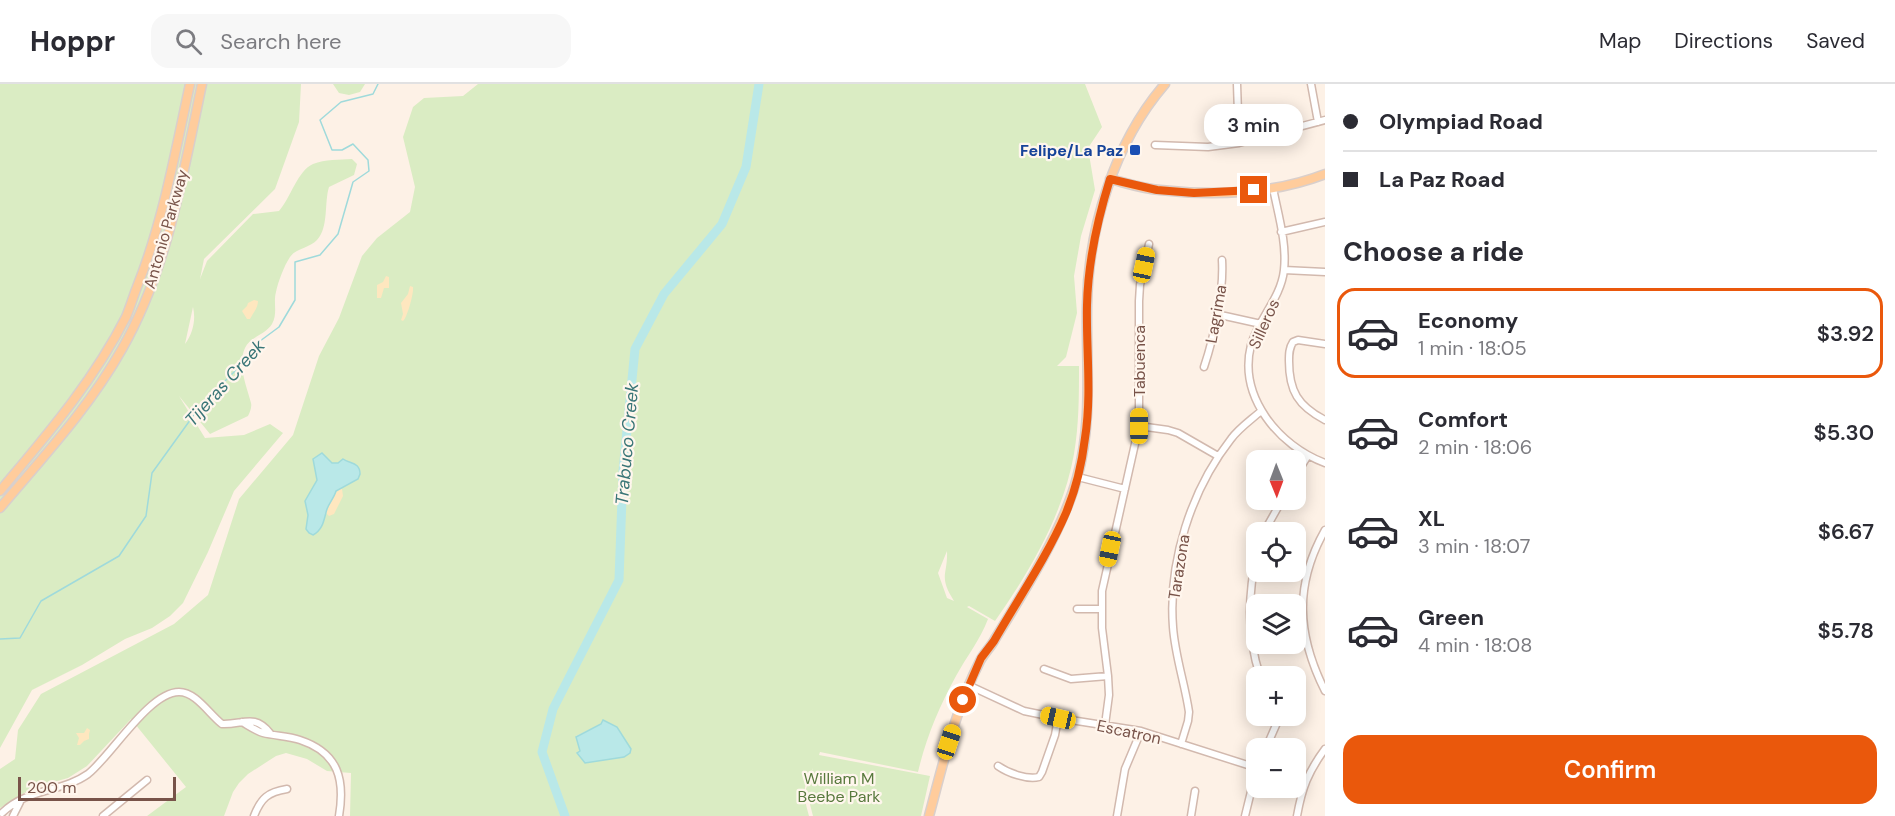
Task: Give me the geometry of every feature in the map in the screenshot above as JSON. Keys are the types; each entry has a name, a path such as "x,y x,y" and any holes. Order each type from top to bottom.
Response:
{"main road":[{"name":"Antonio Parkway","path":"0,491 68,410 126,316 149,257 166,197 190,84"},
{"name":"Antonio Parkway","path":"0,508 86,404 122,349 137,321 149,294 170,231 202,84"},
{"path":"929,816 949,742 968,685 981,658 994,641 1052,540 1066,513 1078,477 1086,437 1087,306 1090,253 1096,222 1110,179 1140,121 1166,84"},
{"path":"1110,179 1157,190 1194,193 1273,188 1325,174"}],"street":[{"path":"1237,84 1239,143"},
{"path":"1155,145 1208,147 1239,143 1322,121 1311,84"},
{"name":"Silleros","path":"1273,188 1285,251 1284,270 1280,290 1252,345 1249,364 1250,382 1261,411 1282,436 1307,457 1325,463"},
{"path":"1281,232 1325,222"},
{"name":"Tabuenca","path":"1105,725 1109,695 1101,609 1104,575 1139,426 1139,302 1140,285 1149,244"},
{"name":"Lagrima","path":"1204,367 1223,274 1222,260"},
{"path":"1284,270 1325,272"},
{"path":"1216,314 1261,324"},
{"path":"1325,344 1306,340 1293,342 1290,348 1289,377 1300,402 1325,420"},
{"name":"Tarazona","path":"1181,744 1189,712 1173,627 1173,587 1177,557 1184,529 1202,486 1218,456 1233,436 1261,411"},
{"path":"1139,426 1178,433 1218,456"},
{"path":"1078,477 1125,489"},
{"path":"1325,530 1307,569 1302,606 1309,654 1325,691"},
{"path":"1253,582 1250,603 1256,666"},
{"path":"1077,609 1101,609"},
{"path":"1044,669 1071,679 1108,676"},
{"name":"Escatron","path":"968,685 1024,711 1141,731 1246,764"},
{"path":"6,815 35,792 73,782 88,773 141,716 163,697 180,692 190,694 222,724 241,722 264,734 303,741 320,751 337,769 342,782 339,816"},
{"path":"998,766 1029,778 1039,777 1055,735 1058,718"},
{"path":"1117,816 1125,769 1141,731"},
{"path":"1297,816 1301,795 1311,769 1325,749"},
{"path":"103,816 147,780"},
{"path":"254,816 264,796 273,791 287,789"},
{"path":"1191,816 1195,791"},
{"path":"1245,816 1249,798"},
{"path":"6,815 11,804 20,802"}],"green space":[{"path":"0,84 301,84 299,122 275,189 204,259 200,279 207,261 253,214 279,211 308,167 322,161 352,159 357,164 354,175 329,187 325,222 321,235 314,243 290,257 283,269 277,288 275,316 272,324 266,331 250,341 245,348 242,369 251,405 248,416 210,434 179,396 205,438 244,435 270,424 283,433 234,491 183,603 170,616 152,628 125,639 82,665 32,690 0,748","holes":["193,307 193,326 185,344"]},
{"path":"333,84 365,84 360,92 349,95 339,93"},
{"name":"William M Beebe Park","path":"478,84 1085,84 1102,127 1088,148 1095,190 1081,236 1074,276 1077,313 1066,357 1057,366 1079,366 1077,432 1069,477 1062,499 1044,542 995,621 967,607 988,619 939,711 918,772 820,752 819,755 930,776 921,816 813,816 806,789 813,768 805,791 809,816 350,816 351,773 327,771 307,759 286,753 276,756 248,774 239,783 224,816 147,816 186,787 131,719 87,766 68,778 32,788 0,808 0,769 15,759 18,730 41,694 174,624 208,595 239,499 293,435 319,356 339,318 362,256 377,238 410,212 415,187 403,137 413,107 424,98 463,96","holes":["947,551 945,581 954,601 947,598 938,573","603,720 608,723 617,759 585,763 576,736 601,724"]}],"sand":[{"path":"386,276 389,277 389,288 384,288 381,298 377,298 377,285 383,282"},
{"path":"410,286 413,287 412,294 403,321 401,320 403,314 401,303 408,294"},
{"path":"258,301 257,306 250,319 247,319 242,311 248,303"},
{"path":"339,489 342,489 343,496 334,514 329,516 326,513"},
{"path":"87,728 90,730 89,739 77,745 79,738 76,733 84,733"}],"water":[{"path":"322,453 332,463 338,463 343,459 354,464 360,470 360,474 358,479 336,491 321,527 313,535 306,529 308,515 305,501 317,480 313,459"},
{"path":"603,720 617,727 631,749 630,753 624,757 585,763 577,753 580,751 576,737 601,724"}],"waterway":[{"name":"Tijeras Creek","path":"0,639 20,638 41,601 119,556 146,516 152,473 201,405 241,365 256,344 279,327 295,300 295,262 320,255 338,234 353,182 369,171 368,160 353,144 342,150 332,150 320,120 341,102 373,94 378,84"},
{"name":"Trabuco Creek","path":"565,816 542,752 553,709 619,580 623,471 635,349 664,294 722,224 746,167 759,84"}],"place":[{"name":"Felipe/La Paz","path":"1135,150"}],"route":[{"path":"963,700 981,658 994,641 1030,580 1066,513 1078,477 1086,437 1087,306 1090,253 1096,222 1110,179 1157,190 1194,193 1254,190"}]}
